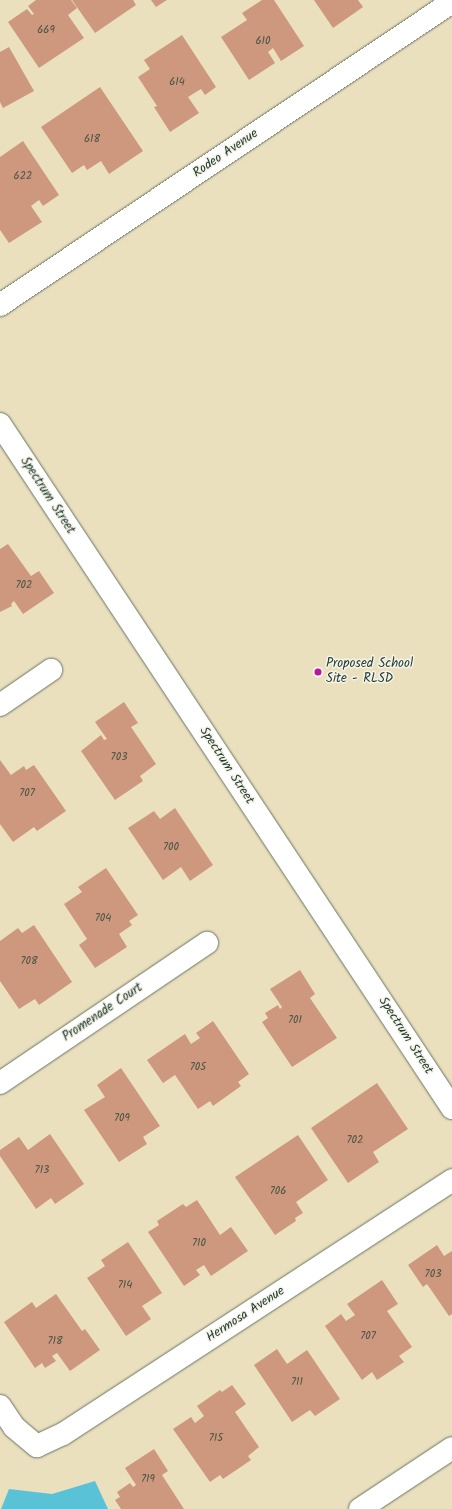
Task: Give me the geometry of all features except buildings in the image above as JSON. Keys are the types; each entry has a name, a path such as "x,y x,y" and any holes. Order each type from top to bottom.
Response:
{"street":[{"name":"Rodeo Avenue","path":"0,305 452,2"},
{"name":"Spectrum Street","path":"0,424 452,1108"},
{"path":"0,705 50,670"},
{"name":"Promenade Court","path":"0,1083 207,943"},
{"name":"Hermosa Avenue","path":"0,1406 14,1426 37,1446 63,1434 452,1180"},
{"path":"360,1509 452,1448"}],"water":[{"path":"95,1481 108,1509 1,1509 9,1489 52,1494"}],"place":[{"name":"Proposed School Site - RLSD","path":"318,672"}]}
